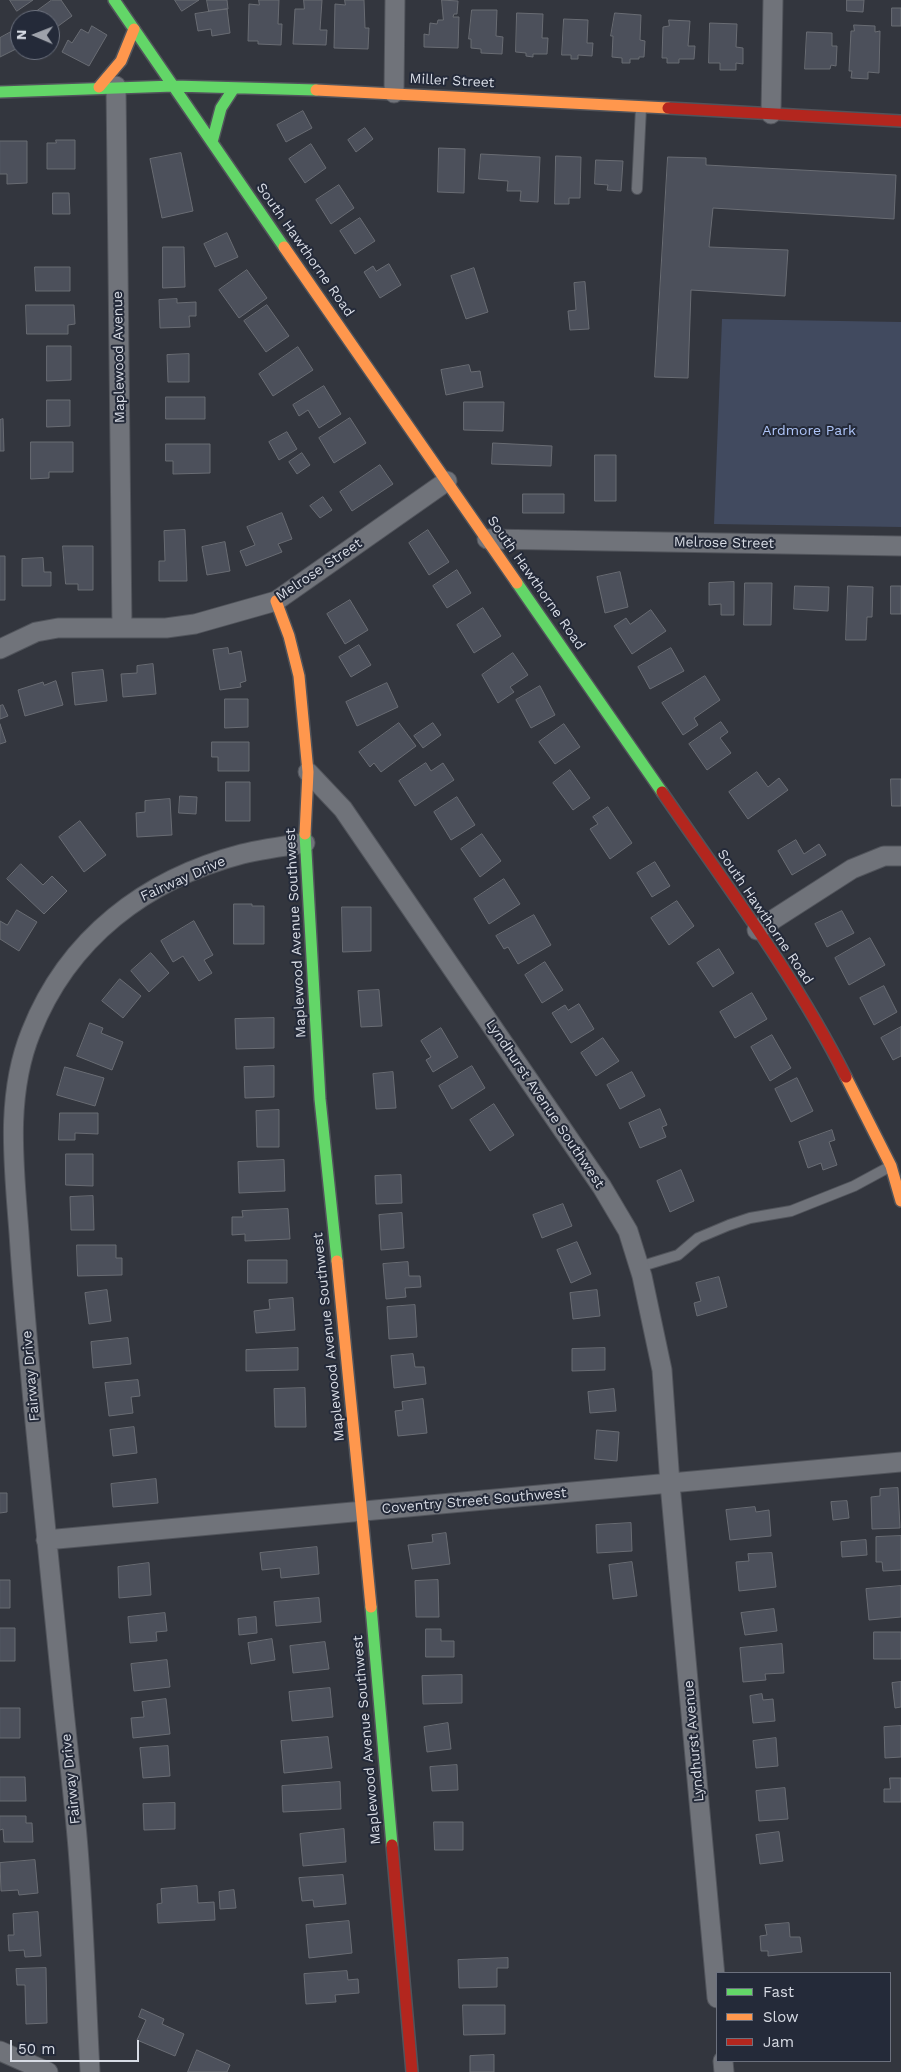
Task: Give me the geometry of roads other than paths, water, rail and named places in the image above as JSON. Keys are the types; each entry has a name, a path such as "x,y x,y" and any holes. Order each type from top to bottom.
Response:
{"main road":[{"name":"South Hawthorne Road","path":"114,0 757,930 826,1037 896,1166 901,1201"},
{"path":"108,87 125,57 134,29"},
{"name":"Miller Street","path":"0,92 174,86 394,93 901,122"},
{"path":"212,142 221,108 234,88"},
{"name":"Maplewood Avenue Southwest","path":"276,601 289,636 299,676 308,772 304,843 320,1099 362,1511 412,2072"}],"street":[{"path":"394,93 395,0"},
{"path":"771,114 773,0"},
{"name":"Maplewood Avenue","path":"108,87 122,627"},
{"name":"Melrose Street","path":"0,649 22,638 58,628 166,628 195,624 276,601 447,482"},
{"name":"Melrose Street","path":"487,538 901,546"},
{"name":"Lyndhurst Avenue Southwest","path":"308,772 343,809 602,1188 628,1231 639,1267 662,1370 670,1484"},
{"name":"Fairway Drive","path":"90,2072 78,1848 46,1540 23,1291 15,1174 13,1118 21,1057 50,993 76,953 97,930 134,901 197,870 242,854 304,843"},
{"path":"757,930 852,869 884,856 901,856"},
{"name":"Coventry Street Southwest","path":"46,1540 901,1462"},
{"name":"Lyndhurst Avenue","path":"670,1484 716,1987"},
{"path":"0,2052 48,2072"}],"lane":[{"path":"637,189 641,107"},
{"path":"639,1267 678,1255 698,1238 729,1224 750,1218 791,1211 854,1186 896,1166"}],"park label":[{"name":"Ardmore Park","path":"809,431"}]}
